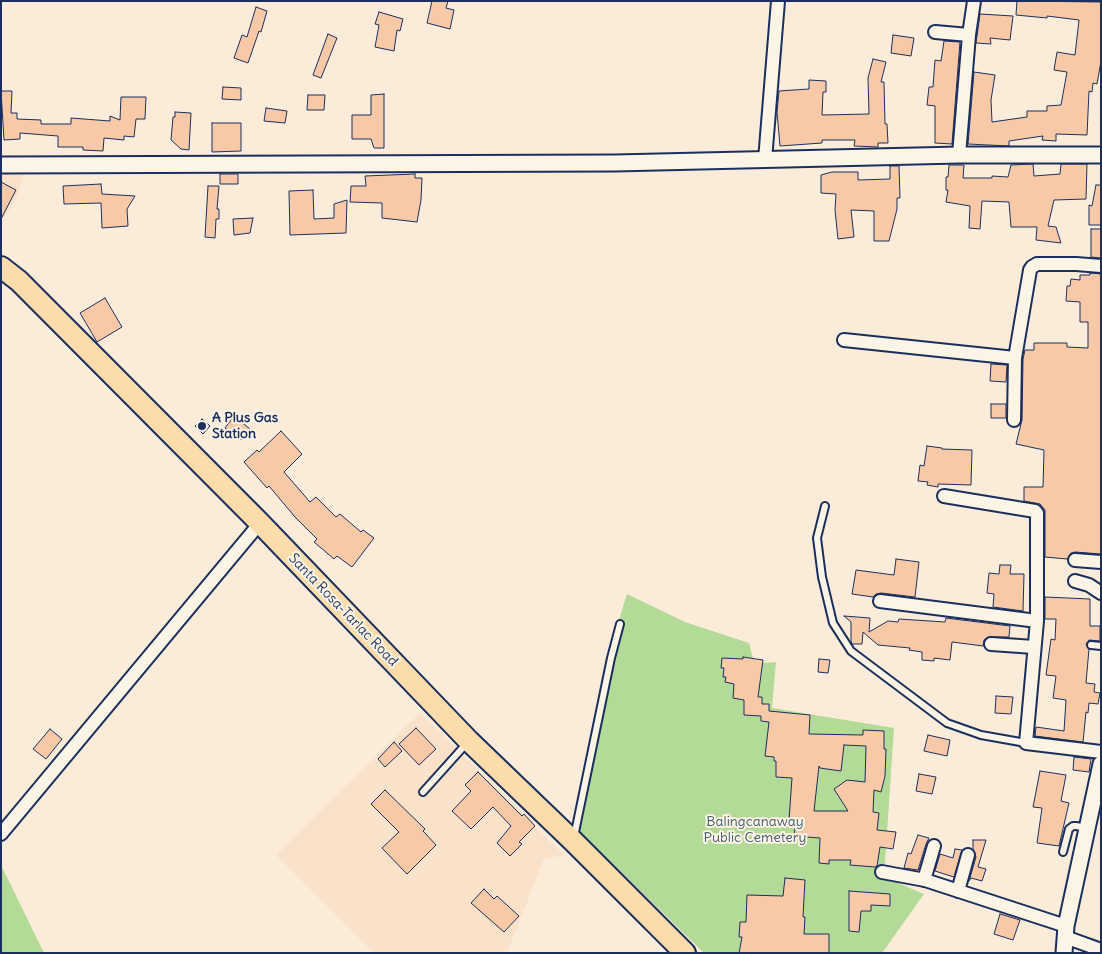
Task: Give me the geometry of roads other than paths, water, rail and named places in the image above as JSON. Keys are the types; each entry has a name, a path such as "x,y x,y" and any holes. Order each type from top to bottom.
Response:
{"highway":[{"name":"Santa Rosa-Tarlac Road","path":"1,267 26,288 260,523 469,741 685,953"}],"street":[{"path":"765,160 778,1"},
{"path":"959,155 969,35 974,1"},
{"path":"935,32 969,35"},
{"path":"1,165 615,163 959,155 1101,155"},
{"path":"1014,420 1015,358 1032,266 1037,264 1076,264 1101,266"},
{"path":"844,340 1015,358"},
{"path":"944,496 1035,511 1037,513 1037,620 1026,743 1101,752"},
{"path":"1,834 260,523"},
{"path":"1075,560 1101,562"},
{"path":"1075,581 1089,585 1101,593"},
{"path":"880,601 1037,620"},
{"path":"991,644 1034,647"},
{"path":"1064,953 1066,932 1101,764"},
{"path":"924,880 934,846"},
{"path":"958,891 968,854"},
{"path":"882,872 924,880 958,891 1066,932 1101,950"}],"lane":[{"path":"825,506 817,538 822,576 833,623 850,651 947,723 981,735 1026,743"},
{"path":"573,841 611,658 620,624"},
{"path":"1091,645 1101,646"},
{"path":"423,792 469,741"},
{"path":"1062,852 1069,829 1073,826 1087,828"}],"place":[{"name":"A Plus Gas Station","path":"202,426"}],"park label":[{"name":"Balingcanaway Public Cemetery","path":"755,830"}]}
